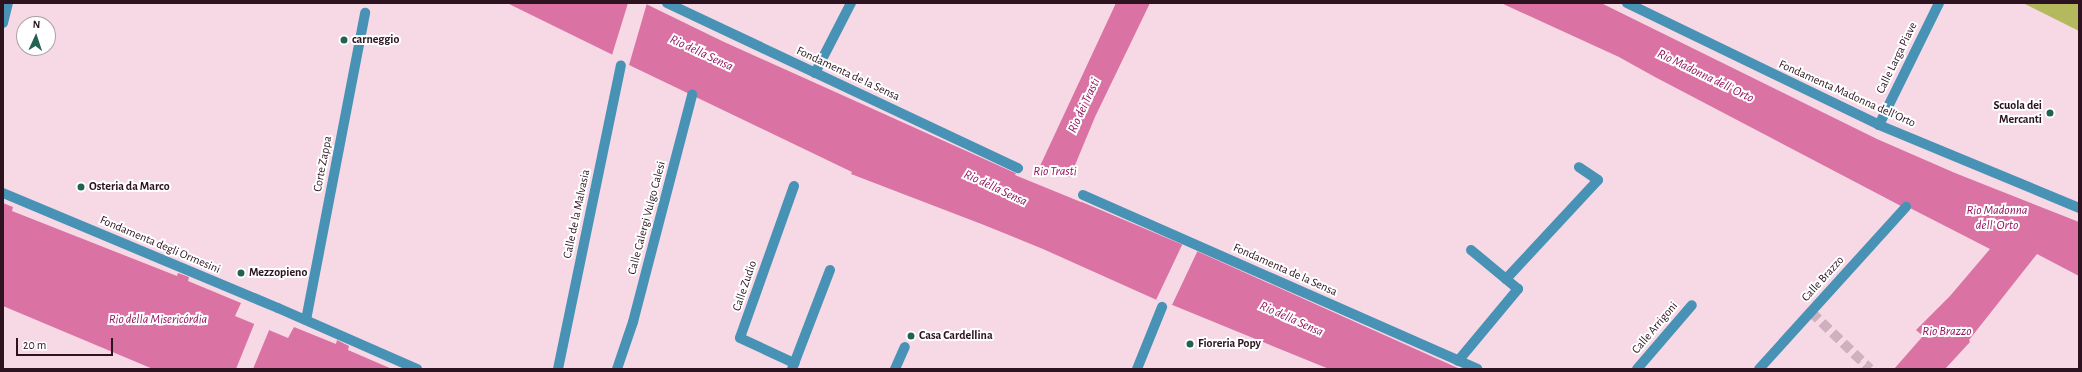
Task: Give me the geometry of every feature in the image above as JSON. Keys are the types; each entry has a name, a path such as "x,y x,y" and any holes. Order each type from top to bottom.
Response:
{"street":[{"path":"3,23 8,3"},
{"name":"Fondamenta de la Sensa","path":"667,3 1018,168"},
{"path":"814,73 851,3"},
{"name":"Fondamenta Madonna dell'Orto","path":"1627,3 1783,80 1879,125 2061,199 2079,208"},
{"name":"Calle Larga Piave","path":"1879,125 1939,3"},
{"name":"Corte Zappa","path":"306,320 366,13"},
{"name":"Calle de la Malvasia","path":"558,369 621,65"},
{"name":"Calle Calergi Vulgo Calesi","path":"617,369 633,322 692,95"},
{"path":"1506,279 1598,180 1579,167"},
{"name":"Calle Zudio","path":"794,186 740,338 793,366 830,270"},
{"name":"Fondamenta degli Ormesini","path":"3,193 306,320 417,369"},
{"name":"Fondamenta de la Sensa","path":"1083,195 1477,369"},
{"name":"Calle Brazzo","path":"1759,369 1906,207"},
{"path":"1458,361 1518,289 1471,250"},
{"name":"Calle Arrigoni","path":"1637,369 1692,305"},
{"path":"1137,369 1162,307"},
{"path":"895,369 905,347"}],"green space":[{"path":"2023,3 2079,3 2079,31"}],"water":[{"path":"507,3 644,3 722,41 1033,181 1116,3 1150,3 1095,117 1063,194 1181,244 1460,369 1329,369 1170,304 1159,301 1043,249 851,174 852,172 627,64 615,56"},
{"name":"Rio Madonna dell' Orto","path":"1501,3 1601,3 1877,139 1955,173 2079,222 2079,276 2037,254 1969,340 1970,342 1945,369 1894,369 1923,336 1916,330 1950,296 1990,249 1910,208 1901,206 1619,57"},
{"name":"Rio della Misericórdia","path":"3,203 13,207 12,211 177,276 178,273 189,277 188,281 241,303 235,316 288,338 294,327 336,344 337,340 349,346 348,350 392,369 153,369 3,306"}],"pier":[{"path":"628,3 647,3 629,65 627,66 612,55"},
{"path":"1038,164 1072,178 1066,193 1082,200 1081,202 1015,175 1016,173 1032,179"},
{"path":"1183,243 1198,250 1172,305 1159,303 1159,301 1156,300"},
{"path":"255,322 270,328 253,369 236,369"}],"tunnel":[{"path":"1811,312 1870,369"}],"place":[{"name":"carneggio","path":"344,40"},
{"name":"Scuola dei Mercanti","path":"2050,113"},
{"name":"Osteria da Marco","path":"81,187"},
{"name":"Mezzopieno","path":"241,273"},
{"name":"Casa Cardellina","path":"911,336"},
{"name":"Fioreria Popy","path":"1190,344"}],"water label":[{"name":"Rio della Sensa","path":"701,54"},
{"name":"Rio dei Trasti","path":"1085,106"},
{"name":"Rio Trasti","path":"1055,172"},
{"name":"Rio della Sensa","path":"995,189"},
{"name":"Rio della Sensa","path":"1291,320"},
{"name":"Rio Brazzo","path":"1947,332"}]}
